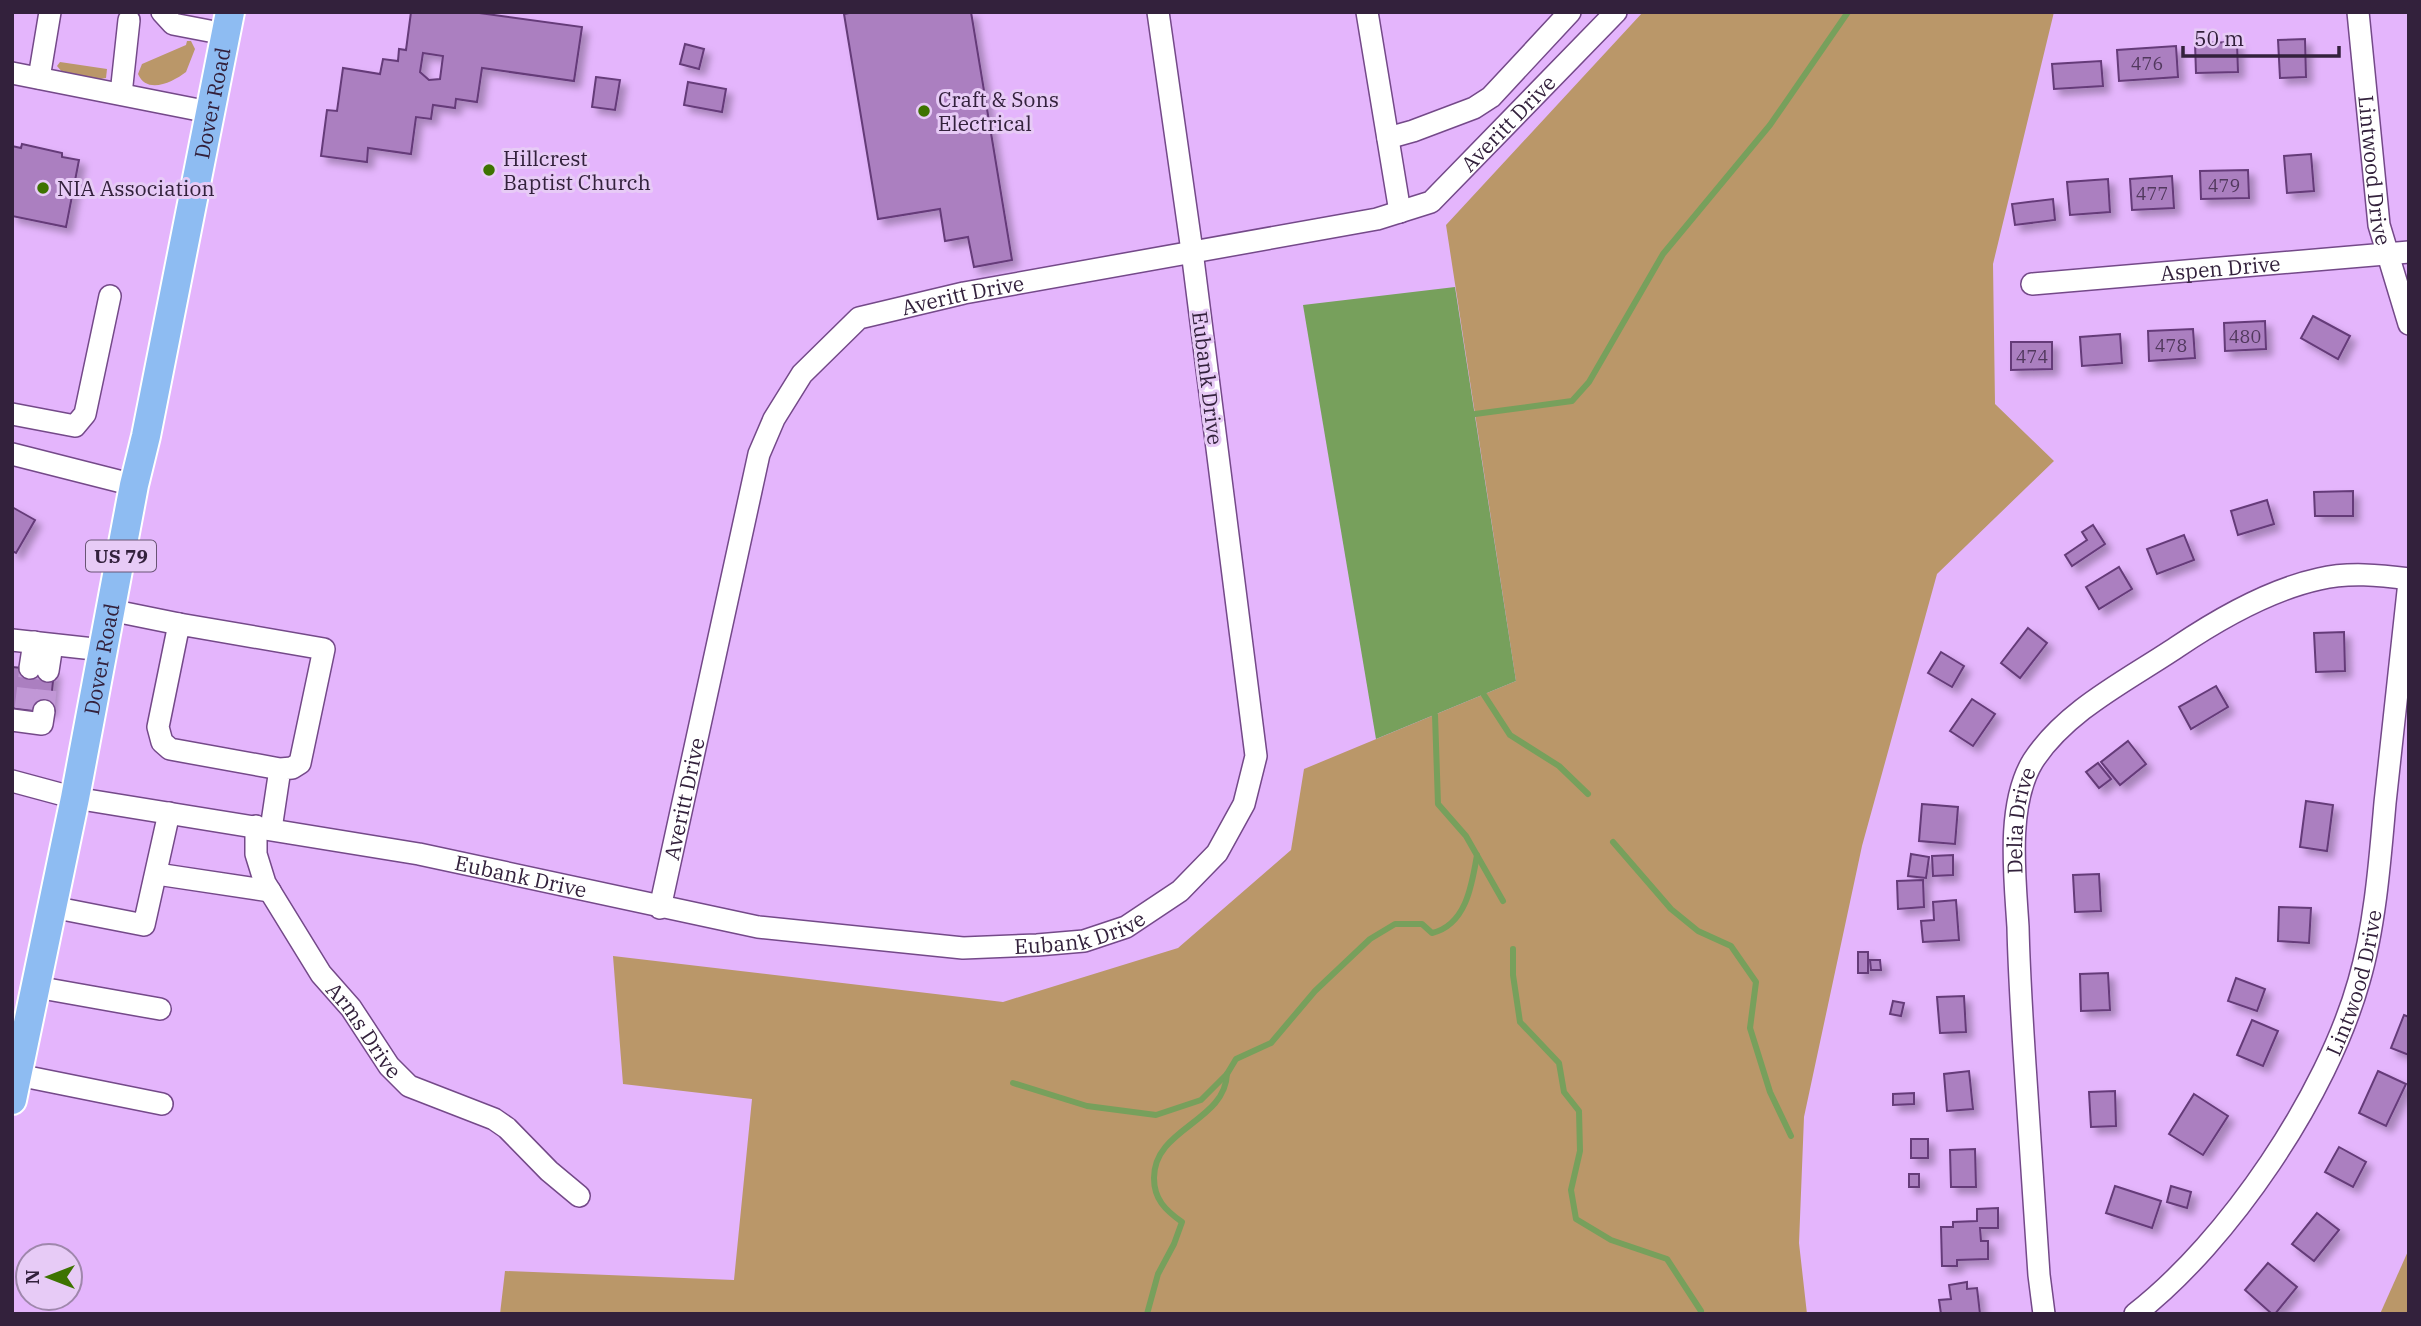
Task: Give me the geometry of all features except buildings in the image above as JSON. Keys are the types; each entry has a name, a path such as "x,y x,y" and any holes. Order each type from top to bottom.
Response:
{"main road":[{"name":"Dover Road","path":"15,1087 75,798 134,485 228,23"}],"street":[{"path":"39,78 50,12"},
{"path":"162,12 173,24 228,23"},
{"name":"Eubank Drive","path":"12,781 75,798 419,854 758,927 963,948 1084,941 1126,927 1180,891 1217,853 1244,804 1256,756 1192,251 1158,12"},
{"path":"1367,12 1400,212"},
{"path":"1388,138 1474,108 1491,97 1570,12"},
{"name":"Averitt Drive","path":"660,908 759,454 774,419 802,374 859,318 964,293 1377,219 1431,202 1616,12"},
{"name":"Lintwood Drive","path":"2358,12 2379,225 2409,324"},
{"path":"121,94 129,20"},
{"path":"12,73 209,112"},
{"name":"Aspen Drive","path":"2032,284 2409,252"},
{"path":"12,414 75,426 85,414 110,296"},
{"path":"12,454 134,485"},
{"name":"Delia Drive","path":"2044,1314 2039,1275 2019,977 2014,854 2021,795 2033,762 2074,716 2186,641 2266,596 2320,579 2339,576 2409,581"},
{"name":"Lintwood Drive","path":"2135,1314 2172,1282 2224,1225 2275,1157 2316,1084 2341,1032 2360,978 2372,914 2409,581"},
{"path":"110,610 324,649 300,763 292,768 280,769 170,749 162,742 158,727 179,624"},
{"path":"12,640 103,650"},
{"path":"39,670 43,643"},
{"name":"Arms Drive","path":"280,769 256,854 259,869 270,891 321,974 351,1008 389,1066 409,1086 494,1119 579,1196"},
{"path":"52,907 144,925 169,813"},
{"path":"157,874 270,891"},
{"path":"36,986 160,1009"},
{"path":"15,1087 162,1104"}],"shaded area":[{"path":"1643,12 2054,12 1993,264 1995,404 2054,461 1937,574 1862,846 1804,1117 1799,1243 1807,1314 500,1314 505,1271 734,1280 752,1099 623,1084 613,956 1003,1002 1178,948 1291,850 1304,769 1516,681 1446,225"},
{"path":"187,41 191,41 195,49 186,72 160,85 147,84 142,80 138,74 142,64 186,45"},
{"path":"60,62 107,69 106,78 63,73 57,66"},
{"path":"1455,287 1516,681 1376,739 1303,305"},
{"path":"2409,1249 2409,1314 2380,1314"}],"waterway":[{"path":"1475,414 1572,401 1589,382 1663,254 1770,125 1848,12"},
{"path":"1484,695 1510,735 1559,766 1588,794"},
{"path":"1435,715 1438,804 1466,836 1503,901"},
{"path":"1613,842 1671,909 1698,931 1731,946 1756,982 1750,1028 1770,1092 1791,1136"},
{"path":"1013,1083 1087,1106 1156,1115 1201,1100 1227,1074 1236,1059 1271,1043 1315,991 1370,939 1395,924 1422,924 1432,933 1453,922 1470,891 1477,855"},
{"path":"1513,949 1513,975 1520,1022 1559,1063 1564,1092 1579,1111 1580,1151 1571,1190 1576,1219 1611,1240 1667,1259 1701,1311"},
{"path":"1147,1314 1158,1274 1182,1222 1158,1198 1154,1178 1157,1161 1165,1147 1215,1103 1223,1090 1227,1074"}],"tunnel":[{"path":"25,709 30,668"},
{"path":"44,711 48,671"}],"place":[{"name":"Craft & Sons Electrical","path":"924,111"},
{"name":"Hillcrest Baptist Church","path":"489,170"},
{"name":"NIA Association","path":"43,188"}]}
